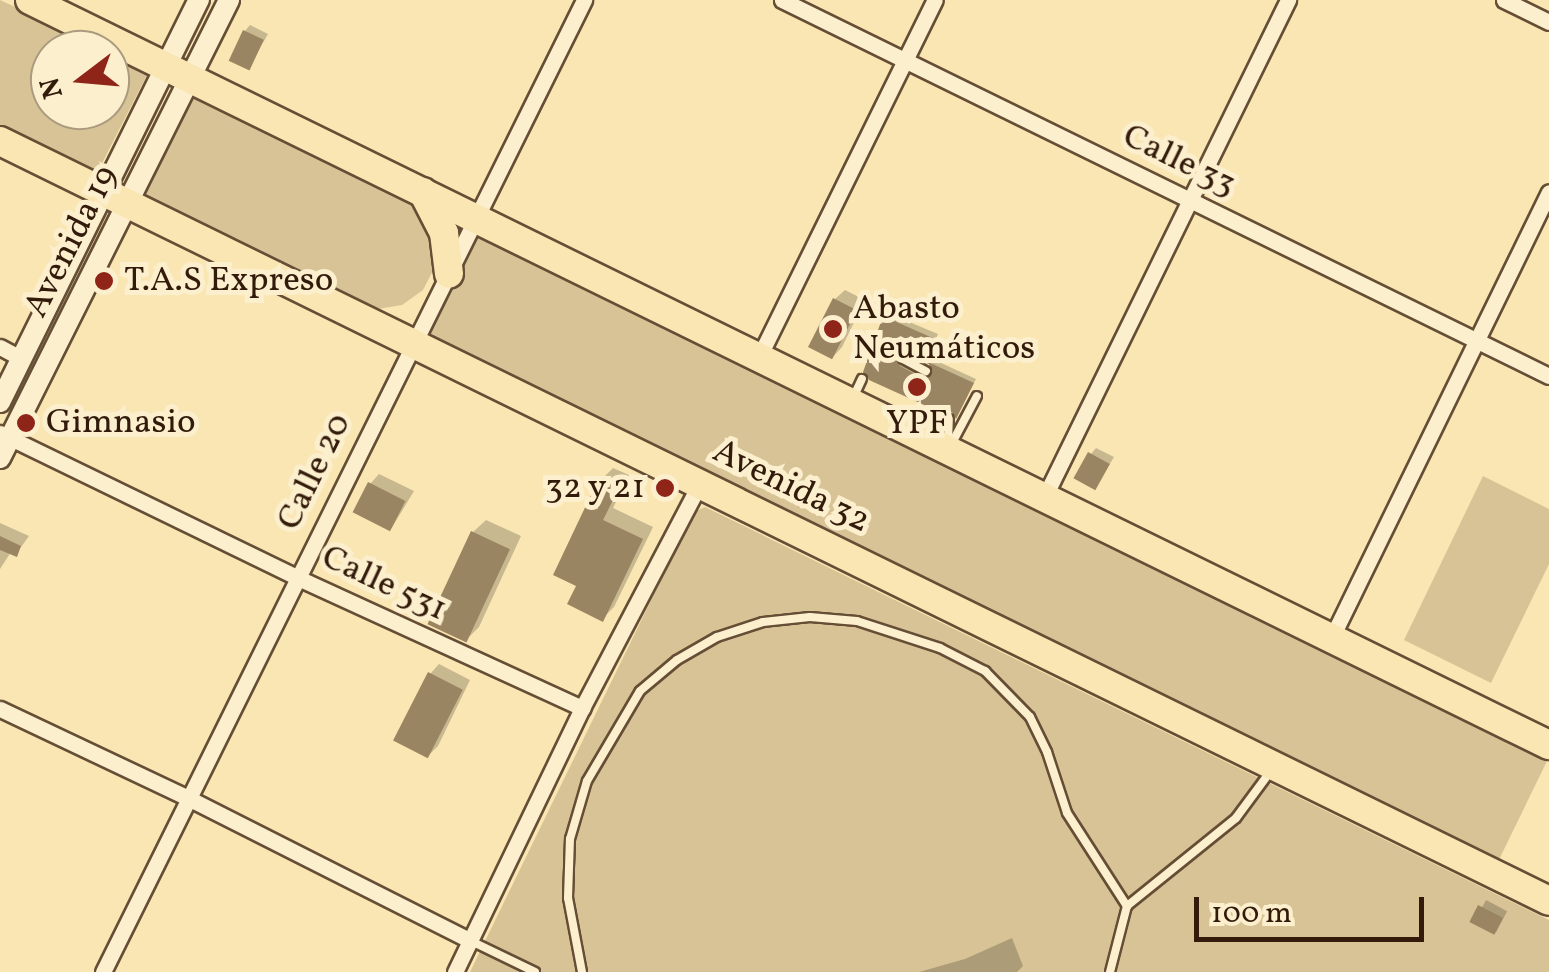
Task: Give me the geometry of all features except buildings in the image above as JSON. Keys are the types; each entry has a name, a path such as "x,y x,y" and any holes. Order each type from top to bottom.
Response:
{"highway":[{"path":"30,0 758,359 856,392 948,452 1549,745"},
{"name":"Avenida 32","path":"0,141 1549,901"},
{"path":"422,192 444,233 449,274"}],"main road":[{"name":"Avenida 19","path":"178,72 199,0"},
{"name":"Avenida 19","path":"0,458 5,436 178,72 229,0"},
{"name":"Avenida 19","path":"0,402 20,358 116,198"}],"street":[{"name":"Calle 20","path":"103,972 584,0"},
{"name":"Calle 33","path":"782,0 1549,376"},
{"path":"758,359 935,0"},
{"path":"1044,498 1288,0"},
{"path":"1504,0 1549,22"},
{"path":"1331,638 1549,192"},
{"path":"0,347 20,358"},
{"name":"Calle 531","path":"5,436 296,577 582,708"},
{"path":"455,972 582,708 699,485"},
{"path":"0,709 188,798 470,940"}],"lane":[{"path":"903,359 926,370"},
{"path":"948,452 977,396"},
{"path":"948,452 949,419"},
{"path":"582,972 568,898 570,839 587,780 640,691 677,660 718,638 764,622 810,617 857,621 912,636 985,671 1030,718 1067,814 1127,906"},
{"path":"1110,972 1127,906 1236,818 1259,792 1274,764"},
{"path":"470,940 535,972"}],"shaded area":[{"path":"0,0 65,30 30,30 30,130 119,130 95,177 0,131"},
{"path":"130,60 148,73 130,108"},
{"path":"191,92 420,206 439,259 423,290 402,305 366,311 139,199"},
{"path":"479,234 1549,756 1497,864 426,342"},
{"path":"1483,476 1549,509 1549,564 1491,683 1404,640"},
{"path":"705,507 1549,920 1549,972 470,972 694,512"}],"place":[{"name":"T.A.S Expreso","path":"104,281"},
{"name":"Abasto Neumáticos","path":"833,329"},
{"name":"YPF","path":"917,387"},
{"name":"Gimnasio","path":"26,423"},
{"name":"32 y 21","path":"665,488"}]}
